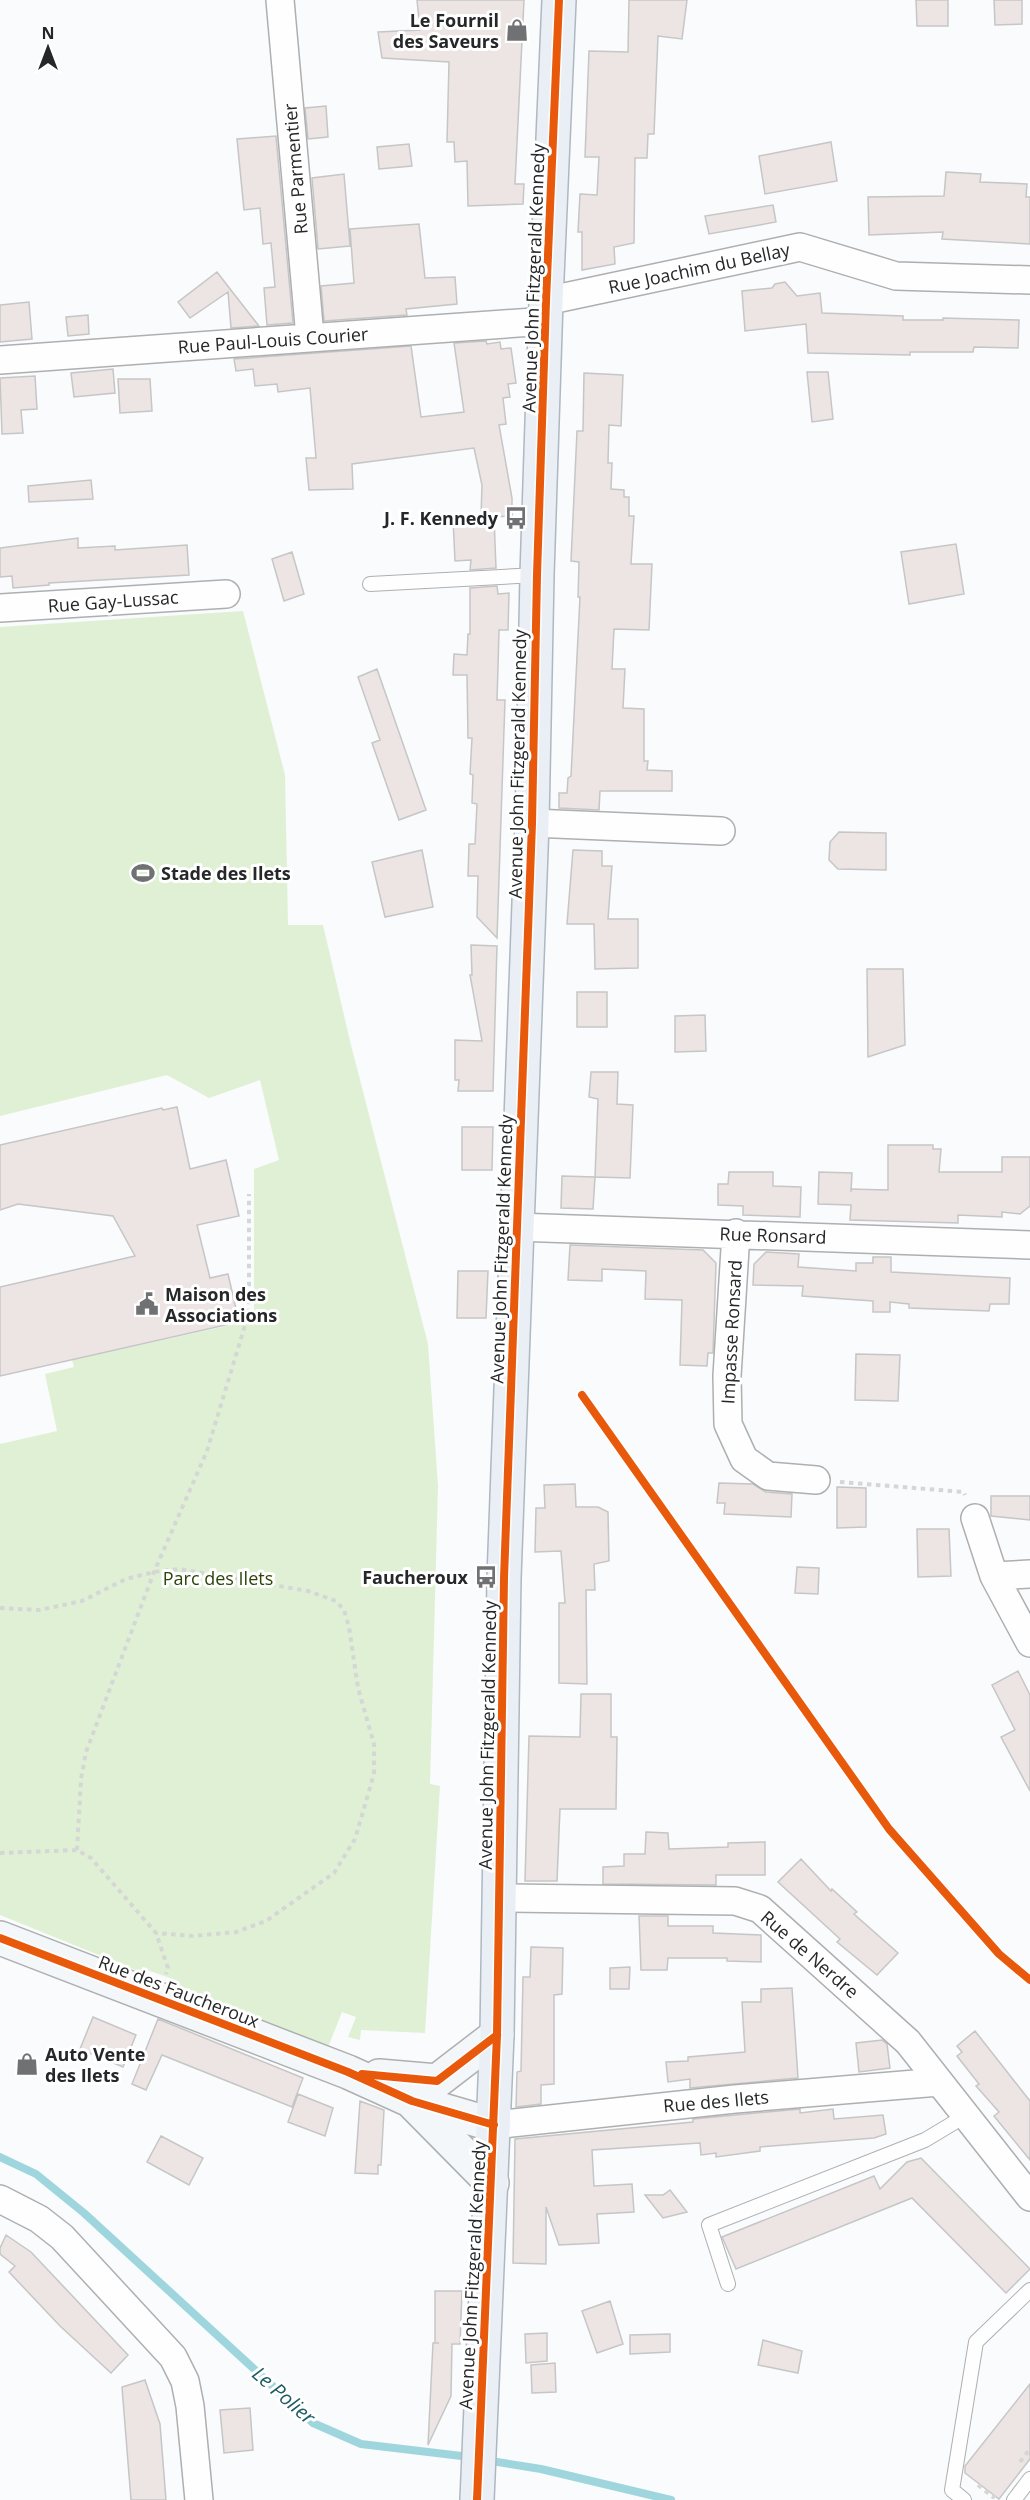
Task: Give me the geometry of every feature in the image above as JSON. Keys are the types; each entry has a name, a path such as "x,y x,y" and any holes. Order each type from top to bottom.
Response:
{"main road":[{"name":"Avenue John Fitzgerald Kennedy","path":"477,2498 497,2035 504,1578 532,823 546,311 559,0"}],"street":[{"name":"Rue Parmentier","path":"280,0 310,337"},
{"name":"Rue Joachim du Bellay","path":"546,311 800,247 896,276 1030,280"},
{"name":"Rue Paul-Louis Courier","path":"0,360 310,337 546,311"},
{"name":"Rue Gay-Lussac","path":"0,608 226,594"},
{"path":"532,823 721,831"},
{"name":"Rue Ronsard","path":"516,1227 1030,1245"},
{"name":"Impasse Ronsard","path":"736,1233 727,1377 728,1424 744,1459 768,1476 816,1480"},
{"path":"975,1518 994,1576 1030,1643"},
{"path":"994,1576 1030,1574"},
{"name":"Rue de Nerdre","path":"499,1898 735,1901 760,1909 908,2042 1030,2197"},
{"name":"Rue des Faucheroux","path":"0,1938 348,2072 412,2101 494,2125"},
{"path":"437,2081 497,2035"},
{"name":"Rue des Faucheroux","path":"348,2072 437,2081 467,2101 494,2125"},
{"name":"Rue des Ilets","path":"494,2125 723,2100 939,2082"},
{"name":"Rue des Faucheroux","path":"412,2101 492,2183"},
{"path":"0,2199 39,2219 62,2237 173,2357 185,2381 190,2406 198,2500"}],"lane":[{"path":"370,584 537,575"},
{"path":"728,2284 709,2225 925,2140 965,2116"},
{"path":"964,2500 952,2490 976,2342 998,2313 1030,2290"},
{"path":"1014,2500 1030,2479"}],"path":[{"path":"78,1850 81,1779 86,1752 154,1572 207,1451 249,1312 249,1194"},
{"path":"816,1480 964,1492 975,1518"},
{"path":"0,1608 39,1610 82,1601 126,1580 154,1572 179,1569 308,1591 336,1601 344,1610 350,1627 358,1688 374,1744 374,1774 355,1839 334,1873 266,1921 236,1932 193,1936 156,1933"},
{"path":"0,1853 78,1850 92,1858 156,1933 168,1968 166,1974 158,1970 149,1995"},
{"path":"973,2481 994,2496"}],"green space":[{"name":"Parc des Ilets","path":"243,611 285,775 288,925 323,925 350,1041 428,1344 438,1486 430,1784 440,1786 425,2033 361,2030 360,2040 348,2037 356,2017 342,2012 328,2047 170,1984 170,1978 147,1970 143,1973 0,1915 0,1444 57,1431 45,1374 74,1367 72,1360 254,1320 254,1169 279,1160 260,1080 209,1098 167,1075 0,1116 0,627"}],"building":[{"path":"417,0 524,0 515,184 524,184 523,204 468,206 467,161 455,162 454,142 447,142 449,62 382,58 378,32 420,30"},
{"path":"629,0 687,0 682,39 658,36 654,134 648,134 647,158 635,158 634,243 614,247 615,264 582,270 582,232 578,232 580,194 597,195 599,157 585,157 589,51 628,52"},
{"path":"916,0 948,0 948,26 917,26"},
{"path":"994,0 1022,0 1022,24 995,25"},
{"path":"326,106 328,137 308,139 305,108"},
{"path":"276,136 293,323 267,325 264,288 275,287 271,243 263,244 260,208 244,210 237,139"},
{"path":"831,142 837,181 765,194 759,156"},
{"path":"409,144 412,166 379,169 377,147"},
{"path":"946,172 981,174 980,182 1027,184 1026,197 1030,197 1030,244 942,239 943,232 869,235 868,197 944,196"},
{"path":"344,174 350,246 318,249 312,178"},
{"path":"773,205 776,222 709,234 705,216"},
{"path":"419,224 425,278 455,277 457,304 406,309 407,315 324,321 321,286 354,283 350,229"},
{"path":"217,272 259,326 231,328 228,292 190,318 178,302"},
{"path":"785,282 797,296 820,293 822,313 903,316 903,320 943,320 943,318 1019,320 1018,348 974,347 973,352 910,352 910,355 808,353 806,324 745,331 742,291 772,288 775,284"},
{"path":"29,302 32,339 0,342 0,305"},
{"path":"88,315 89,334 68,336 66,317"},
{"path":"486,341 487,344 500,342 501,349 511,348 516,383 508,384 510,397 503,398 506,424 499,425 512,498 512,516 494,517 496,568 470,570 471,560 455,561 453,519 481,517 482,485 474,448 352,464 353,489 309,490 306,458 316,458 310,388 278,392 277,384 255,386 253,369 236,371 234,359 411,346 421,417 464,412 454,343"},
{"path":"113,369 115,393 74,397 71,373"},
{"path":"807,372 828,372 833,419 812,422"},
{"path":"584,373 623,375 621,426 609,425 608,463 612,463 611,489 624,490 624,497 629,497 629,516 634,516 631,564 652,564 649,630 614,629 612,669 625,669 623,708 644,709 644,761 648,761 647,770 672,771 672,791 600,791 599,810 559,808 559,793 567,793 568,778 571,776 580,597 578,597 579,562 571,561 577,431 583,431"},
{"path":"35,376 37,409 21,410 23,433 2,434 0,378"},
{"path":"118,379 150,379 152,411 120,413"},
{"path":"91,480 93,499 29,502 28,486"},
{"path":"78,538 78,548 115,546 115,550 187,545 189,575 49,583 49,585 13,588 12,576 0,577 0,548"},
{"path":"956,544 964,594 909,604 901,552"},
{"path":"292,552 304,594 284,601 272,559"},
{"path":"497,586 498,594 509,593 508,630 499,630 497,700 505,700 497,938 477,917 478,876 468,876 469,844 475,844 477,804 472,803 473,775 470,774 472,738 468,738 467,675 453,675 454,654 467,655 468,634 470,634 470,588"},
{"path":"377,669 426,810 399,820 372,743 380,740 358,677"},
{"path":"839,832 886,833 886,870 838,869 829,860 830,842"},
{"path":"422,850 433,907 385,917 372,862"},
{"path":"573,850 602,851 602,866 612,866 608,919 638,919 638,968 595,969 594,924 567,924"},
{"path":"471,945 497,946 493,1091 458,1091 459,1080 455,1080 455,1040 482,1041 470,975 472,975"},
{"path":"867,969 903,969 905,1045 868,1057"},
{"path":"577,992 607,992 607,1027 577,1027"},
{"path":"705,1015 706,1051 675,1052 675,1016"},
{"path":"591,1072 618,1072 617,1104 633,1105 630,1178 595,1177 598,1099 589,1097"},
{"path":"177,1107 190,1169 226,1160 239,1216 197,1225 210,1278 228,1274 239,1322 0,1376 0,1287 135,1256 113,1216 18,1204 0,1210 0,1145 162,1108 163,1110"},
{"path":"462,1127 493,1127 492,1170 462,1170"},
{"path":"888,1145 933,1145 933,1149 941,1149 939,1172 1002,1172 1002,1157 1030,1157 1030,1206 1020,1214 1002,1212 1002,1217 958,1215 958,1223 850,1220 851,1205 818,1204 819,1172 852,1173 851,1189 888,1190"},
{"path":"729,1172 773,1172 773,1186 801,1187 800,1217 743,1215 743,1206 718,1205 718,1184 728,1184"},
{"path":"562,1176 595,1177 593,1209 561,1208"},
{"path":"570,1245 703,1250 716,1263 713,1353 708,1353 707,1366 680,1365 682,1300 645,1299 646,1271 602,1269 602,1281 568,1280"},
{"path":"766,1252 799,1254 798,1267 856,1271 856,1263 873,1263 873,1257 891,1257 891,1272 1010,1278 1009,1304 990,1304 989,1311 909,1308 909,1304 890,1302 890,1312 873,1312 873,1301 802,1296 803,1286 753,1285 754,1264"},
{"path":"458,1271 488,1271 486,1318 457,1318"},
{"path":"856,1354 900,1355 898,1401 855,1400"},
{"path":"719,1483 753,1484 766,1492 792,1494 791,1517 724,1514 725,1503 717,1503"},
{"path":"575,1484 576,1507 598,1507 608,1512 609,1561 594,1564 595,1590 586,1590 587,1684 559,1683 559,1603 565,1603 561,1551 535,1552 536,1508 545,1508 544,1485"},
{"path":"837,1487 866,1488 866,1527 837,1528"},
{"path":"991,1496 1030,1496 1030,1520 991,1516"},
{"path":"917,1529 949,1529 951,1576 918,1577"},
{"path":"797,1567 819,1568 818,1594 795,1593"},
{"path":"1018,1671 1030,1695 1030,1791 1001,1737 1015,1730 992,1685"},
{"path":"581,1694 611,1694 611,1737 617,1737 616,1809 560,1809 557,1881 525,1881 529,1736 580,1737"},
{"path":"646,1832 668,1833 669,1849 728,1847 728,1843 765,1842 765,1875 716,1875 716,1885 603,1884 603,1867 624,1866 624,1854 645,1854"},
{"path":"801,1859 831,1891 832,1889 857,1912 854,1914 898,1953 877,1975 837,1942 840,1939 778,1882"},
{"path":"639,1916 668,1916 668,1926 713,1926 713,1933 761,1935 761,1962 727,1961 727,1958 668,1958 667,1970 641,1970"},
{"path":"531,1947 563,1948 562,1994 554,1995 554,2084 541,2085 541,2104 516,2107 517,2072 521,2071 523,1977 530,1977"},
{"path":"630,1967 629,1989 610,1989 610,1968"},
{"path":"792,1988 798,2078 690,2088 690,2079 668,2082 666,2062 688,2061 688,2057 745,2052 742,2002 761,2002 761,1989"},
{"path":"93,2017 136,2035 123,2067 80,2049"},
{"path":"158,2019 303,2078 292,2107 162,2055 146,2090 132,2084"},
{"path":"975,2031 1030,2101 1030,2160 994,2116 999,2112 976,2086 979,2084 957,2056 962,2052 957,2046"},
{"path":"882,2040 887,2044 890,2068 859,2072 856,2043"},
{"path":"298,2094 333,2108 325,2136 288,2122"},
{"path":"360,2101 384,2110 381,2165 378,2165 378,2174 355,2173"},
{"path":"800,2109 800,2113 833,2109 834,2119 883,2115 886,2134 874,2138 760,2147 760,2151 716,2157 716,2153 701,2155 700,2143 592,2150 594,2186 632,2184 634,2212 597,2214 599,2243 559,2245 546,2207 546,2264 513,2263 515,2139"},
{"path":"161,2136 203,2158 189,2185 147,2162"},
{"path":"921,2158 1030,2269 1006,2293 912,2198 736,2269 722,2237 874,2176 880,2189 907,2162"},
{"path":"670,2190 687,2212 663,2218 645,2195 663,2195"},
{"path":"6,2235 31,2252 128,2355 111,2373 60,2326 9,2272 15,2266 0,2254 0,2248"},
{"path":"435,2291 462,2291 460,2344 452,2344 451,2396 428,2445 433,2343 435,2343"},
{"path":"610,2301 623,2344 597,2353 582,2311"},
{"path":"547,2333 547,2361 526,2363 525,2334"},
{"path":"670,2334 670,2352 630,2354 630,2335"},
{"path":"763,2340 802,2351 798,2373 758,2365"},
{"path":"555,2363 556,2392 532,2393 531,2365"},
{"path":"145,2380 160,2424 166,2500 131,2500 122,2387"},
{"path":"1030,2384 1030,2459 999,2499 965,2473 965,2466"},
{"path":"250,2408 253,2450 224,2453 220,2410"}],"waterway":[{"name":"Le Polier","path":"0,2157 36,2174 84,2213 313,2423 361,2444 470,2457"},
{"name":"Le Polier","path":"485,2460 541,2469 671,2500"}],"cycle path":[{"path":"477,2500 497,2035 504,1578 532,823 546,301 559,0"},
{"path":"582,1395 889,1829 999,1954 1030,1980"},
{"path":"0,1938 348,2072 412,2101 494,2125"},
{"path":"362,2074 437,2081 497,2035"}],"place":[{"name":"Le Fournil des Saveurs","path":"517,30"},
{"name":"J. F. Kennedy","path":"516,518"},
{"name":"Stade des Ilets","path":"143,873"},
{"name":"Maison des Associations","path":"147,1304"},
{"name":"Faucheroux","path":"486,1577"},
{"name":"Auto Vente des Ilets","path":"27,2064"}]}
